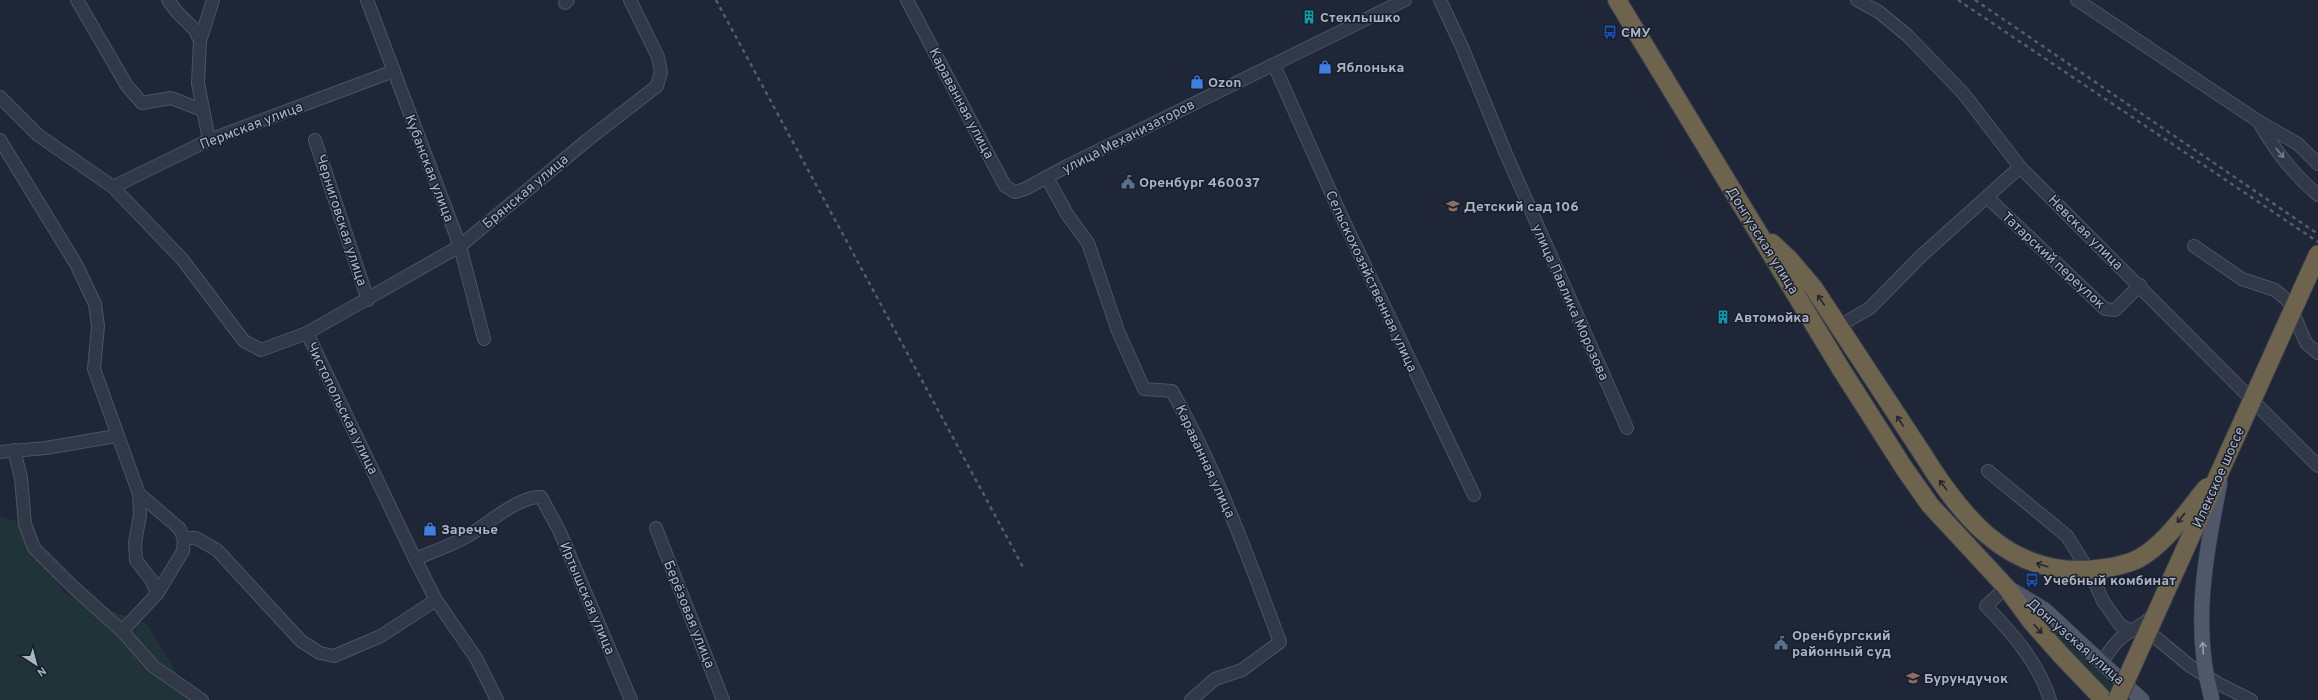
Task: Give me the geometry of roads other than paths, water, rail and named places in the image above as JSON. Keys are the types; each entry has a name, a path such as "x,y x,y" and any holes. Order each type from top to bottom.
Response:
{"highway":[{"name":"Донгузская улица","path":"1617,0 1904,468 1930,505 2006,587 2031,621 2104,700"},
{"path":"1758,231 1789,259 1813,288 1959,507 1995,542 2017,556 2042,566 2066,571 2113,567 2138,558 2171,531 2223,466"},
{"name":"Илекское шоссе","path":"2117,700 2318,254"}],"main road":[{"path":"2212,700 2203,658 2202,586 2206,550 2223,466"},
{"name":"Донгузская улица","path":"2006,587 2045,610 2142,700"}],"street":[{"path":"77,0 127,86 142,103 171,98 202,110"},
{"path":"168,0 176,12 195,30 200,41"},
{"path":"209,140 198,83 200,41 213,0"},
{"name":"Кубанская улица","path":"367,0 460,246 484,339"},
{"name":"Брянская улица","path":"306,333 368,300 460,246 585,142 657,86 661,72 658,57 630,0"},
{"name":"Караванная улица","path":"907,0 1005,186 1015,192 1025,189"},
{"name":"улица Механизаторов","path":"1025,189 1076,162 1404,0"},
{"name":"улица Павлика Морозова","path":"1440,0 1462,46 1509,162 1627,428"},
{"name":"Невская улица","path":"1857,0 1879,12 1908,36 1963,93 2020,167 2140,285 2318,466"},
{"path":"2077,0 2258,121 2298,144 2318,164"},
{"name":"Сельскохозяйственная улица","path":"1274,65 1340,213 1474,495"},
{"name":"Пермская улица","path":"113,187 209,140 394,71"},
{"name":"Чистопольская улица","path":"0,97 38,135 113,187 182,259 244,341 261,350 306,333 436,600 476,658 497,700"},
{"path":"2258,121 2269,141 2302,181 2318,195"},
{"path":"0,140 76,264 94,304 98,326 94,369 116,436 139,494 140,515 136,543 136,560 152,581 157,594"},
{"name":"Черниговская улица","path":"316,140 368,300"},
{"path":"1839,326 1870,308 1920,257 2020,167"},
{"name":"Караванная улица","path":"1047,178 1067,214 1088,243 1118,331 1144,389 1172,391 1199,440 1239,531 1280,642 1242,670 1215,679 1191,700"},
{"name":"Татарский переулок","path":"1987,197 2105,310 2115,310 2140,285"},
{"path":"2194,246 2242,279 2275,290 2288,301 2306,343 2318,353"},
{"path":"2102,662 2114,644 2137,629 2164,604 2296,317"},
{"path":"0,452 46,448 116,436"},
{"path":"14,450 21,478 25,524 34,548 71,585 122,631 154,667 202,700"},
{"path":"1988,471 2067,536 2092,576 2103,601 2120,625 2137,629 2190,666 2219,684 2251,700"},
{"path":"122,631 157,594 183,551 184,538 179,528 139,494"},
{"name":"Иртышская улица","path":"415,559 465,537 522,501 532,497 541,497 559,530 631,700"},
{"name":"Берёзовая улица","path":"656,528 724,700"},
{"path":"184,538 196,538 217,550 301,640 320,653 334,656 381,636 436,600"},
{"path":"2006,587 1986,606 2017,639 2036,667 2050,700"}],"railway":[{"path":"716,0 1023,567"},
{"path":"1958,0 2318,242"},
{"path":"1975,0 2318,234"}],"place":[{"name":"Стеклышко","path":"1309,17"},
{"name":"СМУ","path":"1610,32"},
{"name":"Яблонька","path":"1325,67"},
{"name":"Ozon","path":"1197,82"},
{"name":"Оренбург 460037","path":"1128,182"},
{"name":"Детский сад 106","path":"1453,206"},
{"name":"Автомойка","path":"1723,317"},
{"name":"Заречье","path":"430,529"},
{"name":"Учебный комбинат","path":"2032,580"},
{"name":"Оренбургский районный суд","path":"1781,643"},
{"name":"Бурундучок","path":"1913,678"}]}
